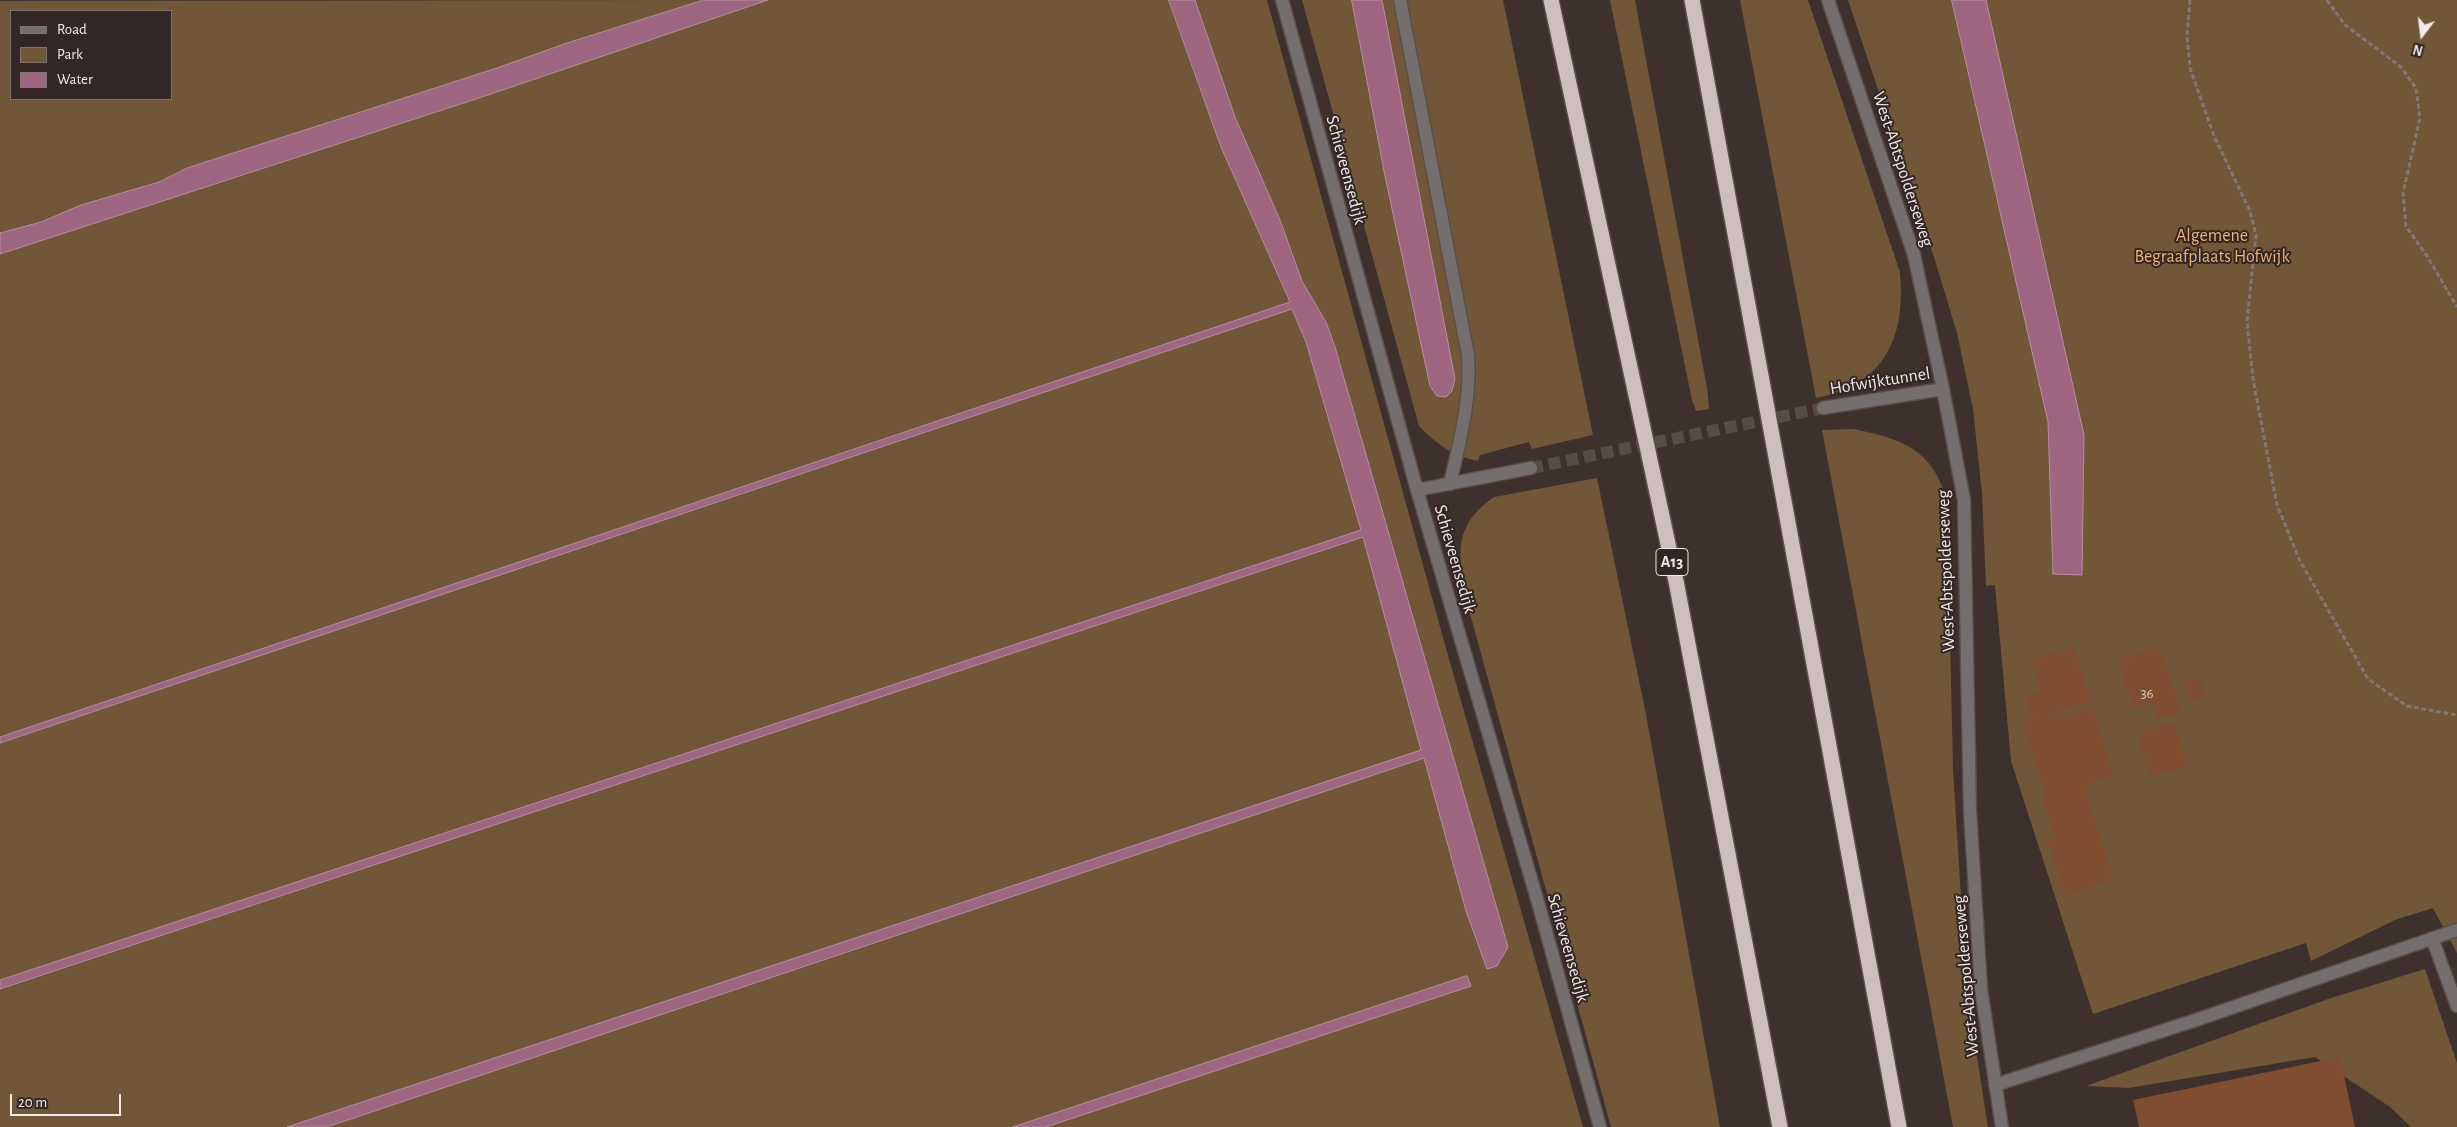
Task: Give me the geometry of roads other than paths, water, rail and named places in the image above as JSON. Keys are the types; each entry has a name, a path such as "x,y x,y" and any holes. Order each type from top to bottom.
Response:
{"highway":[{"name":"A13","path":"1551,0 1676,581 1780,1127"},
{"path":"1692,0 1899,1127"}],"street":[{"name":"Schieveensedijk","path":"1282,0 1417,490 1539,906 1600,1127"},
{"path":"1400,0 1468,355 1470,381 1467,413 1450,484"},
{"name":"West-Abtspolderseweg","path":"1828,0 1914,255 1943,389 1964,500 1970,812 1981,989 2002,1127"},
{"name":"Hofwijktunnel","path":"1823,408 1943,389"},
{"path":"1417,490 1531,468"},
{"path":"1995,1085 2196,1020 2457,930"},
{"path":"2432,938 2457,1006"}],"water":[{"path":"704,0 768,0 479,98 0,254 0,233 41,222 81,205 159,182 187,168"},
{"path":"1169,0 1195,0 1235,117 1280,220 1302,281 1326,322 1335,347 1508,947 1497,966 1487,969 1466,911 1424,758 327,1127 287,1127 1421,750 1363,537 0,989 0,980 1361,530 1306,342 1292,309 0,743 0,737 1290,302 1221,147"},
{"path":"1352,0 1382,0 1455,379 1452,391 1446,397 1437,396 1430,386 1385,176"},
{"path":"1952,0 1986,0 2084,435 2082,575 2053,574 2048,422"},
{"path":"1467,976 1471,986 1046,1127 1013,1127"}],"tunnel":[{"path":"1531,468 1823,408"}],"park label":[{"name":"Algemene Begraafplaats Hofwijk","path":"2212,246"}]}
